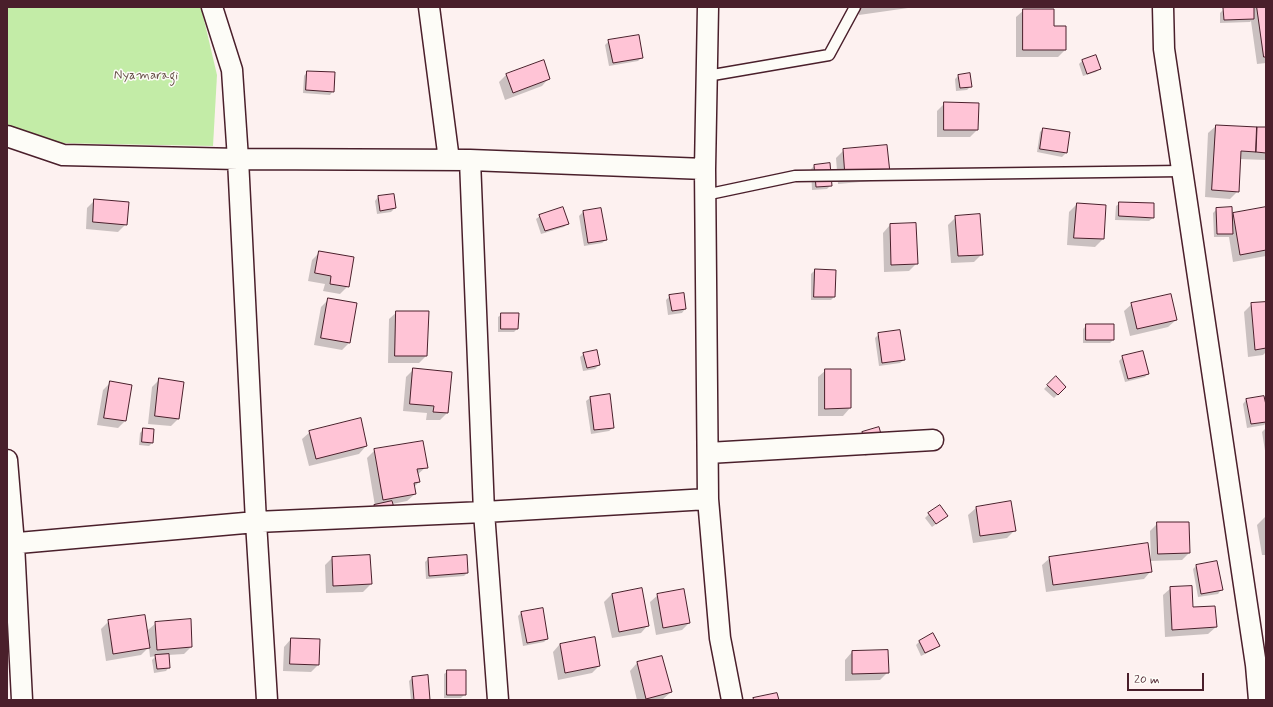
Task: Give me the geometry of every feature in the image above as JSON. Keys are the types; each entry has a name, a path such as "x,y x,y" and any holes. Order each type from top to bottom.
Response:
{"street":[{"path":"212,7 232,70 267,700"},
{"path":"429,7 449,160"},
{"path":"708,7 705,169 708,498 720,638 732,700"},
{"path":"1163,7 1164,49 1182,171 1261,664 1260,700"},
{"path":"7,136 63,155 238,159 470,160 705,169"},
{"path":"470,160 484,512 498,700"},
{"path":"708,453 933,440"},
{"path":"7,460 11,544 22,700"},
{"path":"11,544 256,522 484,512 708,498"}],"lane":[{"path":"707,76 829,55 855,7"},
{"path":"705,195 795,176 1182,171"}],"green space":[{"name":"Nyamaragi","path":"7,7 201,7 217,75 213,146 52,143 7,132"}],"building":[{"path":"1254,7 1254,19 1224,20 1223,8"},
{"path":"1257,7 1266,7 1266,57 1264,57"},
{"path":"1023,9 1054,9 1054,26 1066,26 1066,50 1023,50"},
{"path":"639,35 643,58 613,63 608,40"},
{"path":"1096,55 1101,69 1087,74 1082,60"},
{"path":"544,60 550,79 513,93 506,74"},
{"path":"307,71 335,72 334,92 306,90"},
{"path":"970,73 972,87 960,88 958,75"},
{"path":"944,102 979,103 978,130 944,130"},
{"path":"1216,125 1257,127 1256,152 1241,151 1239,192 1212,190"},
{"path":"1257,127 1266,127 1266,153 1256,152"},
{"path":"1043,128 1070,132 1067,153 1040,149"},
{"path":"887,145 890,173 845,177 843,149"},
{"path":"830,163 832,186 816,187 814,165"},
{"path":"394,194 396,208 380,211 378,196"},
{"path":"94,199 129,202 127,225 93,222"},
{"path":"1119,202 1154,203 1154,218 1119,216"},
{"path":"1077,203 1106,205 1104,239 1074,238"},
{"path":"563,207 569,224 545,231 539,215"},
{"path":"1232,207 1233,234 1217,234 1216,208"},
{"path":"1266,207 1266,250 1240,255 1233,213"},
{"path":"601,208 607,240 588,243 583,211"},
{"path":"980,214 983,255 958,256 955,216"},
{"path":"916,223 918,264 891,265 890,224"},
{"path":"319,251 354,257 349,287 330,284 331,276 315,273"},
{"path":"815,269 836,270 835,297 814,297"},
{"path":"684,293 686,309 672,311 669,295"},
{"path":"1171,294 1177,320 1137,329 1131,303"},
{"path":"328,298 357,303 350,343 321,338"},
{"path":"1266,302 1266,348 1255,350 1251,303"},
{"path":"396,311 429,311 427,356 395,356"},
{"path":"501,313 519,313 518,329 501,329"},
{"path":"1086,324 1114,324 1114,340 1086,340"},
{"path":"900,330 905,360 882,363 878,333"},
{"path":"597,350 600,365 587,368 583,353"},
{"path":"1143,351 1149,374 1128,379 1122,356"},
{"path":"413,368 452,372 448,413 433,412 434,406 410,404"},
{"path":"825,369 851,369 851,408 825,409"},
{"path":"1056,376 1066,387 1058,395 1047,385"},
{"path":"159,378 184,382 179,419 155,416"},
{"path":"110,381 132,385 126,421 104,418"},
{"path":"610,394 614,428 594,430 590,397"},
{"path":"1264,396 1266,405 1266,422 1251,424 1246,399"},
{"path":"361,418 367,446 316,459 309,431"},
{"path":"879,427 885,448 869,453 862,432"},
{"path":"143,428 154,429 153,443 142,442"},
{"path":"423,441 428,468 417,469 420,482 414,483 416,494 383,500 374,449"},
{"path":"392,501 396,514 377,519 374,505"},
{"path":"1011,501 1016,531 980,536 976,507"},
{"path":"940,505 948,516 936,524 928,513"},
{"path":"1157,522 1189,522 1190,553 1158,554"},
{"path":"1148,543 1152,572 1053,585 1049,557"},
{"path":"370,555 372,584 333,586 332,557"},
{"path":"467,555 468,573 429,576 428,558"},
{"path":"1217,561 1223,590 1201,594 1196,565"},
{"path":"1192,586 1193,607 1215,606 1217,627 1172,630 1170,587"},
{"path":"642,588 649,626 619,632 612,594"},
{"path":"684,589 690,623 663,628 657,594"},
{"path":"543,608 548,639 527,643 521,612"},
{"path":"145,615 150,648 113,654 108,620"},
{"path":"191,619 192,647 157,650 155,622"},
{"path":"933,633 940,646 925,653 919,641"},
{"path":"595,637 600,666 565,673 560,644"},
{"path":"291,638 320,639 319,665 290,664"},
{"path":"888,650 889,673 852,674 852,651"},
{"path":"169,654 170,668 157,669 155,655"},
{"path":"662,656 672,692 646,699 637,662"},
{"path":"447,670 466,670 466,695 447,695"},
{"path":"428,675 430,700 414,700 412,677"},
{"path":"777,693 779,700 754,700 753,698"}]}
